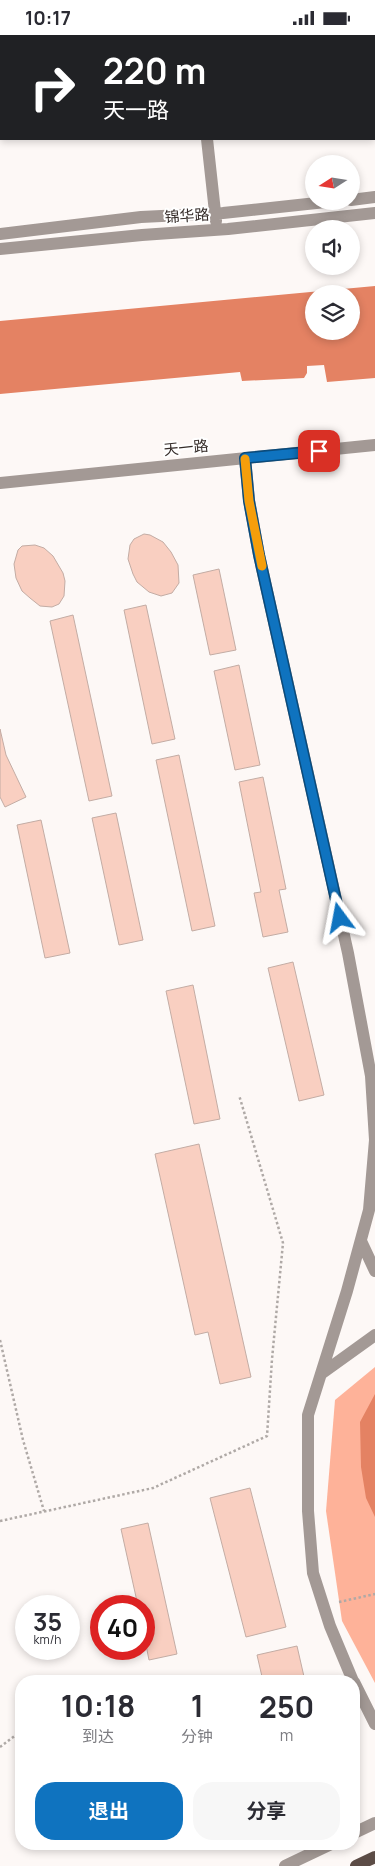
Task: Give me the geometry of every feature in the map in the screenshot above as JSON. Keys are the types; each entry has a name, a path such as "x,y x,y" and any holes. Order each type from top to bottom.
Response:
{"main road":[{"path":"356,1866 375,1857"}],"street":[{"path":"207,140 216,230"},
{"path":"360,199 375,197"},
{"name":"锦华路","path":"0,234 141,217 215,213 305,204"},
{"name":"锦华路","path":"0,249 142,235 216,230 375,213"},
{"name":"天一路","path":"0,483 375,445"},
{"path":"245,458 249,501 259,555 346,943 371,1076 375,1140 370,1210 308,1415 308,1511 313,1573 330,1627 351,1675"},
{"path":"361,1241 375,1271"},
{"path":"321,1374 375,1335"},
{"path":"360,1694 375,1724"},
{"path":"360,1830 375,1823"},
{"path":"285,1866 318,1850"}],"path":[{"path":"0,1521 153,1488 267,1436 283,1243 239,1095"},
{"path":"0,1340 23,1440 44,1511"},
{"path":"339,1603 375,1594"},
{"path":"0,1747 15,1736"}],"shaded area":[{"path":"375,286 375,378 327,382 324,365 307,366 307,373 304,378 242,381 240,372 0,394 0,321 305,293 305,340 360,340 360,287"},
{"path":"375,1367 375,1683 342,1621 326,1511 335,1400"},
{"path":"375,1394 375,1517 366,1498 361,1467 360,1422"}],"building":[{"path":"144,534 163,542 178,565 179,583 172,593 161,596 149,592 137,582 133,574 128,559 130,545 134,539"},
{"path":"35,545 44,548 53,556 63,573 65,581 64,596 59,604 52,607 40,606 30,598 22,591 16,578 14,564 18,550 22,546"},
{"path":"219,569 236,650 210,655 193,575"},
{"path":"146,605 175,739 152,744 124,610"},
{"path":"73,615 112,796 89,801 50,621"},
{"path":"239,665 260,765 235,770 214,671"},
{"path":"0,729 6,755 26,797 5,807 0,797"},
{"path":"179,755 215,926 192,931 156,760"},
{"path":"263,777 286,889 279,890 288,932 263,937 254,893 261,892 239,782"},
{"path":"116,813 143,940 119,945 92,818"},
{"path":"41,820 70,953 45,958 17,825"},
{"path":"293,962 324,1095 299,1101 268,968"},
{"path":"193,985 220,1119 194,1124 166,991"},
{"path":"199,1144 251,1377 220,1384 208,1332 195,1335 155,1154"},
{"path":"250,1488 286,1627 246,1637 210,1498"},
{"path":"148,1523 177,1654 155,1659 155,1595 136,1595 121,1529"},
{"path":"297,1646 304,1675 262,1675 257,1655"}],"slow traffic":[{"path":"245,459 249,501 262,566"}],"route":[{"path":"319,451 245,458 249,501 259,555 340,918"}]}
